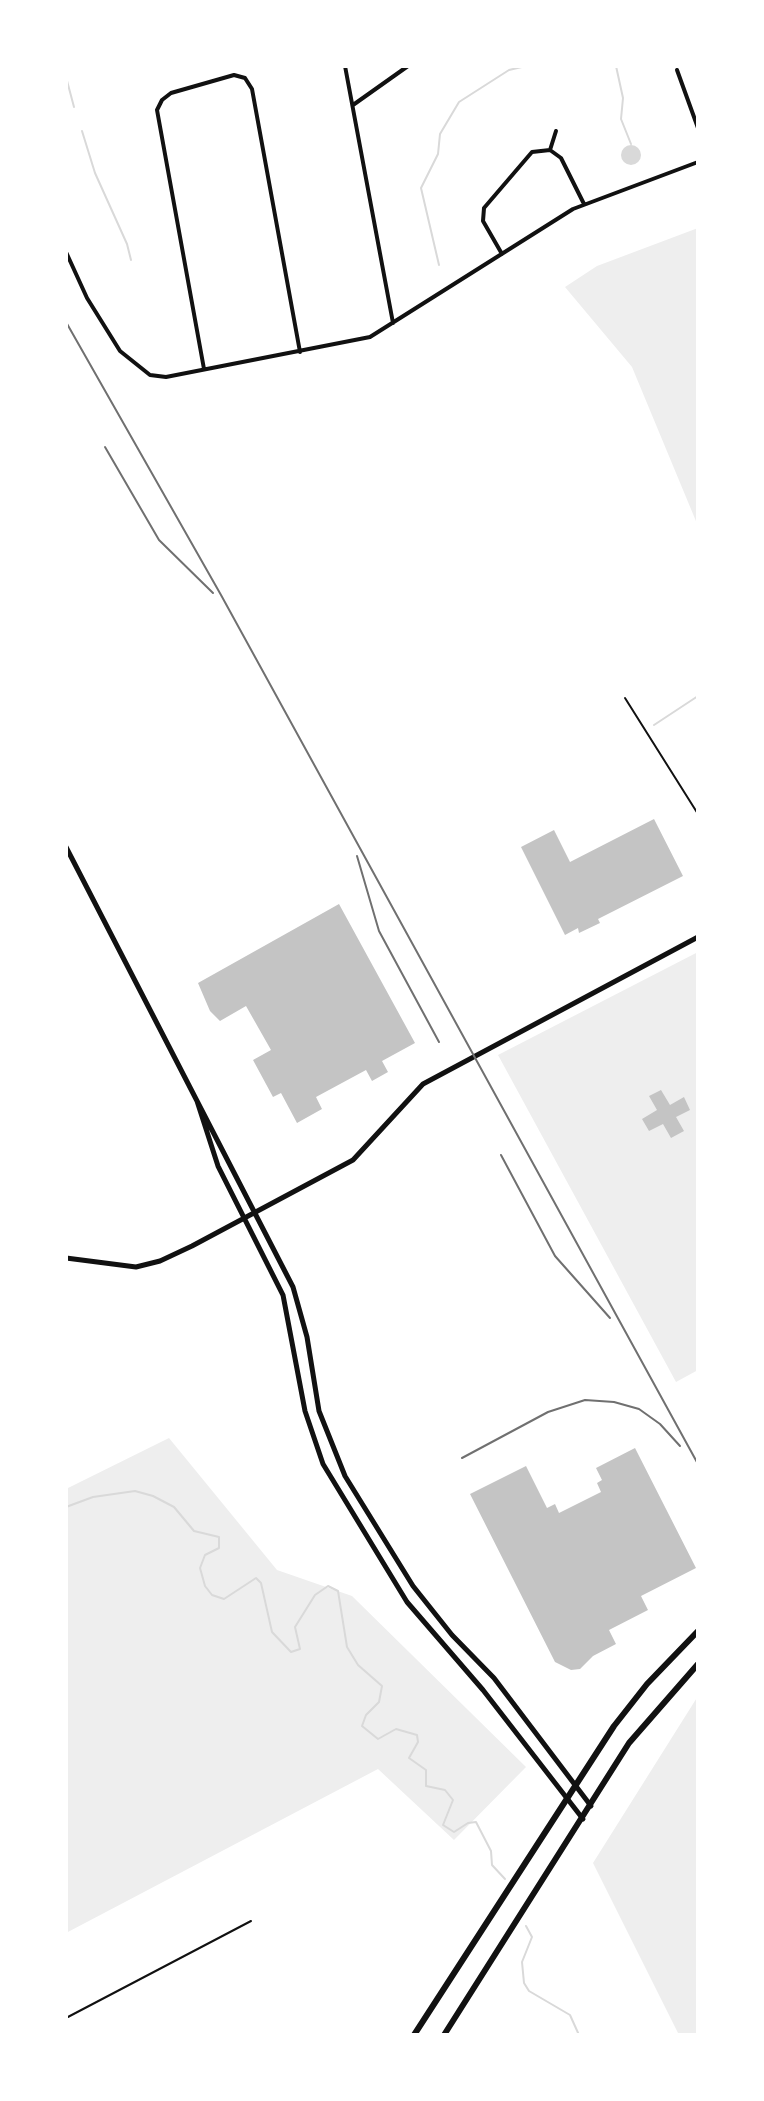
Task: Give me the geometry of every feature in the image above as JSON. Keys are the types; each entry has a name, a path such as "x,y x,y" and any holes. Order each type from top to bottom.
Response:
{"main road":[{"path":"414,2035 630,1705 698,1631"},
{"path":"444,2035 629,1743 698,1664"}],"street":[{"path":"345,66 393,323"},
{"path":"353,105 408,66"},
{"path":"677,70 698,128"},
{"path":"204,369 158,115 160,102 171,93 234,75 245,78 252,89 300,352"},
{"path":"550,150 556,131"},
{"path":"502,254 483,221 484,208 527,155 540,149 550,150 569,170 584,204"},
{"path":"66,252 107,334 134,365 150,375 166,377 350,343 393,323 584,204 698,162"},
{"path":"66,847 293,1287 307,1337 319,1411 345,1476 413,1586 452,1635 494,1678 591,1806"},
{"path":"66,1258 136,1267 160,1261 353,1160 423,1084 698,937"},
{"path":"195,1092 218,1166 283,1295 305,1411 334,1483 407,1602 483,1690 583,1819"},
{"path":"293,1340 307,1337"}],"lane":[{"path":"625,698 698,814"},
{"path":"66,2018 251,1921"}],"shaded area":[{"path":"631,145 638,148 641,155 638,162 631,165 624,162 621,155 624,148"},
{"path":"698,228 698,526 632,367 565,287 597,266"},
{"path":"698,952 698,1370 676,1382 498,1055"},
{"path":"169,1438 277,1570 352,1596 526,1767 454,1840 378,1769 66,1933 66,1489"},
{"path":"698,1696 698,2035 679,2035 593,1863"}],"building":[{"path":"654,819 683,876 598,919 600,923 579,933 578,928 565,935 521,847 554,830 570,862"},
{"path":"339,904 415,1043 382,1061 388,1072 372,1081 366,1070 316,1097 322,1109 297,1123 281,1093 273,1097 253,1060 271,1050 246,1006 220,1021 210,1011 198,983"},
{"path":"661,1090 670,1105 684,1097 690,1110 676,1117 684,1131 671,1138 663,1124 649,1131 642,1119 657,1110 649,1096"},
{"path":"635,1448 696,1568 641,1596 648,1610 609,1630 616,1644 593,1656 580,1669 571,1670 555,1662 470,1494 526,1466 547,1508 555,1504 559,1513 601,1492 597,1483 602,1480 596,1468"}],"waterway":[{"path":"439,265 421,188 438,154 440,134 459,102 509,70 526,66"},
{"path":"616,66 623,98 621,119 631,144"},
{"path":"66,77 74,107"},
{"path":"82,131 95,173 127,244 131,260"},
{"path":"654,725 698,696"},
{"path":"66,1507 93,1497 135,1491 174,1507 194,1531 219,1537 219,1548 205,1555 200,1568 205,1586 212,1595 224,1599 256,1578 261,1583 272,1632 291,1652 300,1649 295,1627 315,1595 328,1586 338,1591 347,1647 358,1665 382,1686 379,1702 366,1715 362,1726 378,1739 396,1729 417,1735 418,1742 409,1758 426,1770 426,1786 445,1790 453,1800 443,1825 454,1832 468,1823 476,1822 491,1851 492,1865 505,1879"},
{"path":"526,1926 532,1937 522,1962 524,1983 529,1991 570,2015 579,2035"}],"railway":[{"path":"66,322 221,595 698,1464"},
{"path":"105,447 159,540 213,593"},
{"path":"357,856 379,931 439,1042"},
{"path":"501,1155 555,1256 610,1318"},
{"path":"462,1458 548,1412 585,1400 614,1402 639,1409 660,1424 680,1446"}]}
